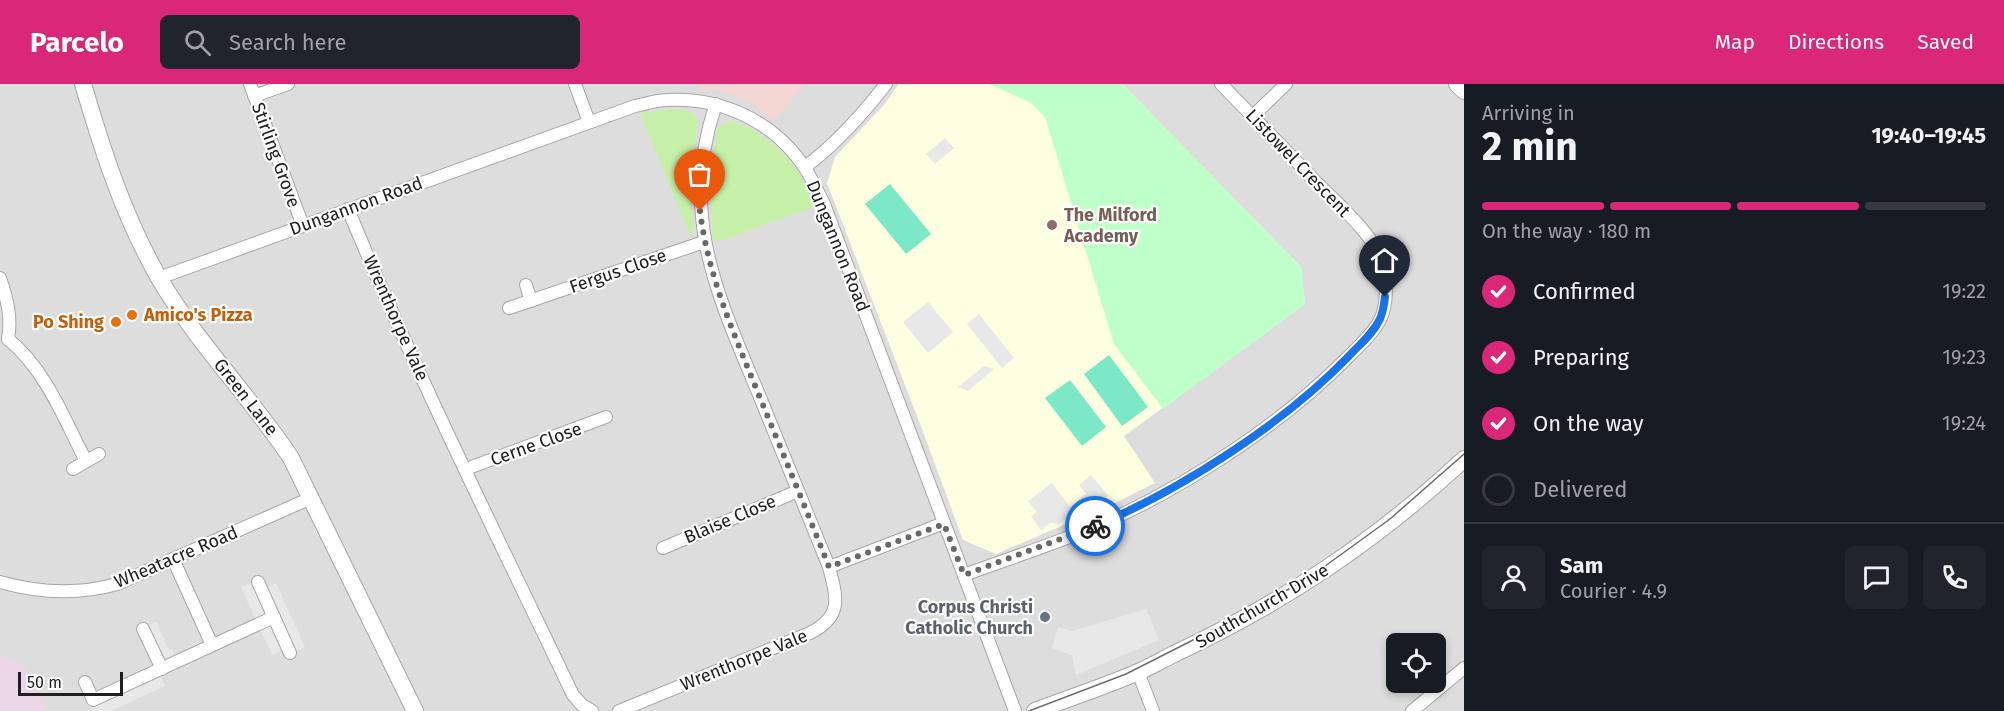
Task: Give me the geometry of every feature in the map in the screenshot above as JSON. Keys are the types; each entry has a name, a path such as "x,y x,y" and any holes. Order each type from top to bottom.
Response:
{"street":[{"name":"Green Lane","path":"83,84 114,183 126,213 159,278 203,342 269,424 291,458 415,711"},
{"path":"252,90 288,84"},
{"path":"575,84 589,122"},
{"path":"805,167 837,141 867,109 886,84"},
{"name":"Listowel Crescent","path":"964,575 1105,522 1193,475 1286,413 1328,377 1374,329 1383,310 1385,297 1382,261 1377,247 1352,218 1221,84"},
{"path":"1253,116 1286,84"},
{"path":"1457,84 1464,91"},
{"name":"Stirling Grove","path":"252,90 303,226"},
{"name":"Dungannon Road","path":"159,278 625,109 664,99 716,104 738,112 770,130 787,146 805,167 824,204 1015,711"},
{"name":"Wrenthorpe Vale","path":"619,711 821,627 834,611 836,601 829,567 729,324 704,242 700,211 701,175 705,146 716,104"},
{"name":"Wrenthorpe Vale","path":"348,209 377,279 573,695 582,705 592,711"},
{"name":"Fergus Close","path":"509,308 704,242"},
{"path":"0,278 8,304 10,328 4,341 22,351 39,372 86,461"},
{"path":"526,285 531,301"},
{"name":"Cerne Close","path":"466,469 606,417"},
{"path":"73,469 99,454"},
{"name":"Southchurch Drive","path":"1035,711 1138,672 1260,611 1323,572 1392,523 1464,459"},
{"name":"Blaise Close","path":"663,548 798,491"},
{"name":"Wheatacre Road","path":"0,582 46,591 82,592 117,584 311,498"},
{"path":"829,567 944,524"},
{"path":"173,559 212,645"},
{"path":"258,582 290,652"},
{"path":"85,682 93,700 274,617"},
{"path":"143,629 162,669"},
{"path":"1412,711 1464,668"},
{"path":"1138,672 1153,711"}],"shaded area":[{"path":"0,84 1464,84 1464,711 0,711"},
{"path":"700,84 805,84 773,121 755,104 720,90 700,89"},
{"name":"The Milford Academy","path":"899,84 1122,84 1301,267 1305,304 1124,436 1155,483 1115,503 996,554 963,540 827,183 835,157 883,106"},
{"path":"945,138 954,148 935,164 926,154"},
{"path":"928,302 953,332 928,353 903,322"},
{"path":"979,314 1014,358 1002,368 967,324"},
{"path":"984,366 994,369 968,391 958,387"},
{"path":"1091,475 1108,496 1083,516 1077,510 1059,524 1050,523 1041,530 1031,516 1037,512 1028,501 1052,483 1070,507 1086,494 1079,485"},
{"path":"251,583 267,587 276,583 305,647 272,655 241,587"},
{"path":"1146,609 1159,640 1076,675 1072,655 1052,648 1058,627 1072,631"},
{"path":"156,622 169,650 172,649 174,654 163,660 147,626"},
{"path":"0,655 25,667 46,711 0,711"},
{"path":"161,677 165,686 111,711 92,711 91,709"}],"green space":[{"path":"989,84 1122,84 1301,267 1305,304 1163,409 1114,344 1045,117 1031,103"},
{"path":"675,109 690,111 698,120 690,195 694,227 691,237 640,113"},
{"path":"732,121 765,138 792,163 805,184 813,207 718,242 713,239 710,195 716,131 722,124"},
{"path":"890,184 931,234 906,254 865,204"},
{"path":"1109,355 1148,407 1122,426 1084,374"},
{"path":"1070,380 1106,427 1082,446 1045,398"}],"tram line":[{"path":"1029,711 1126,674 1268,602 1321,569 1390,519 1464,454"}],"way so far":[{"path":"700,211 704,242 729,324 829,567 944,524 964,575 1095,526"}],"place":[{"name":"The Milford Academy","path":"1052,225"},
{"name":"Amico's Pizza","path":"132,315"},
{"name":"Po Shing","path":"116,322"},
{"name":"Corpus Christi Catholic Church","path":"1045,617"}],"route":[{"path":"1095,526 1123,514 1193,475 1286,413 1328,377 1374,329 1380,320 1385,297"}]}
